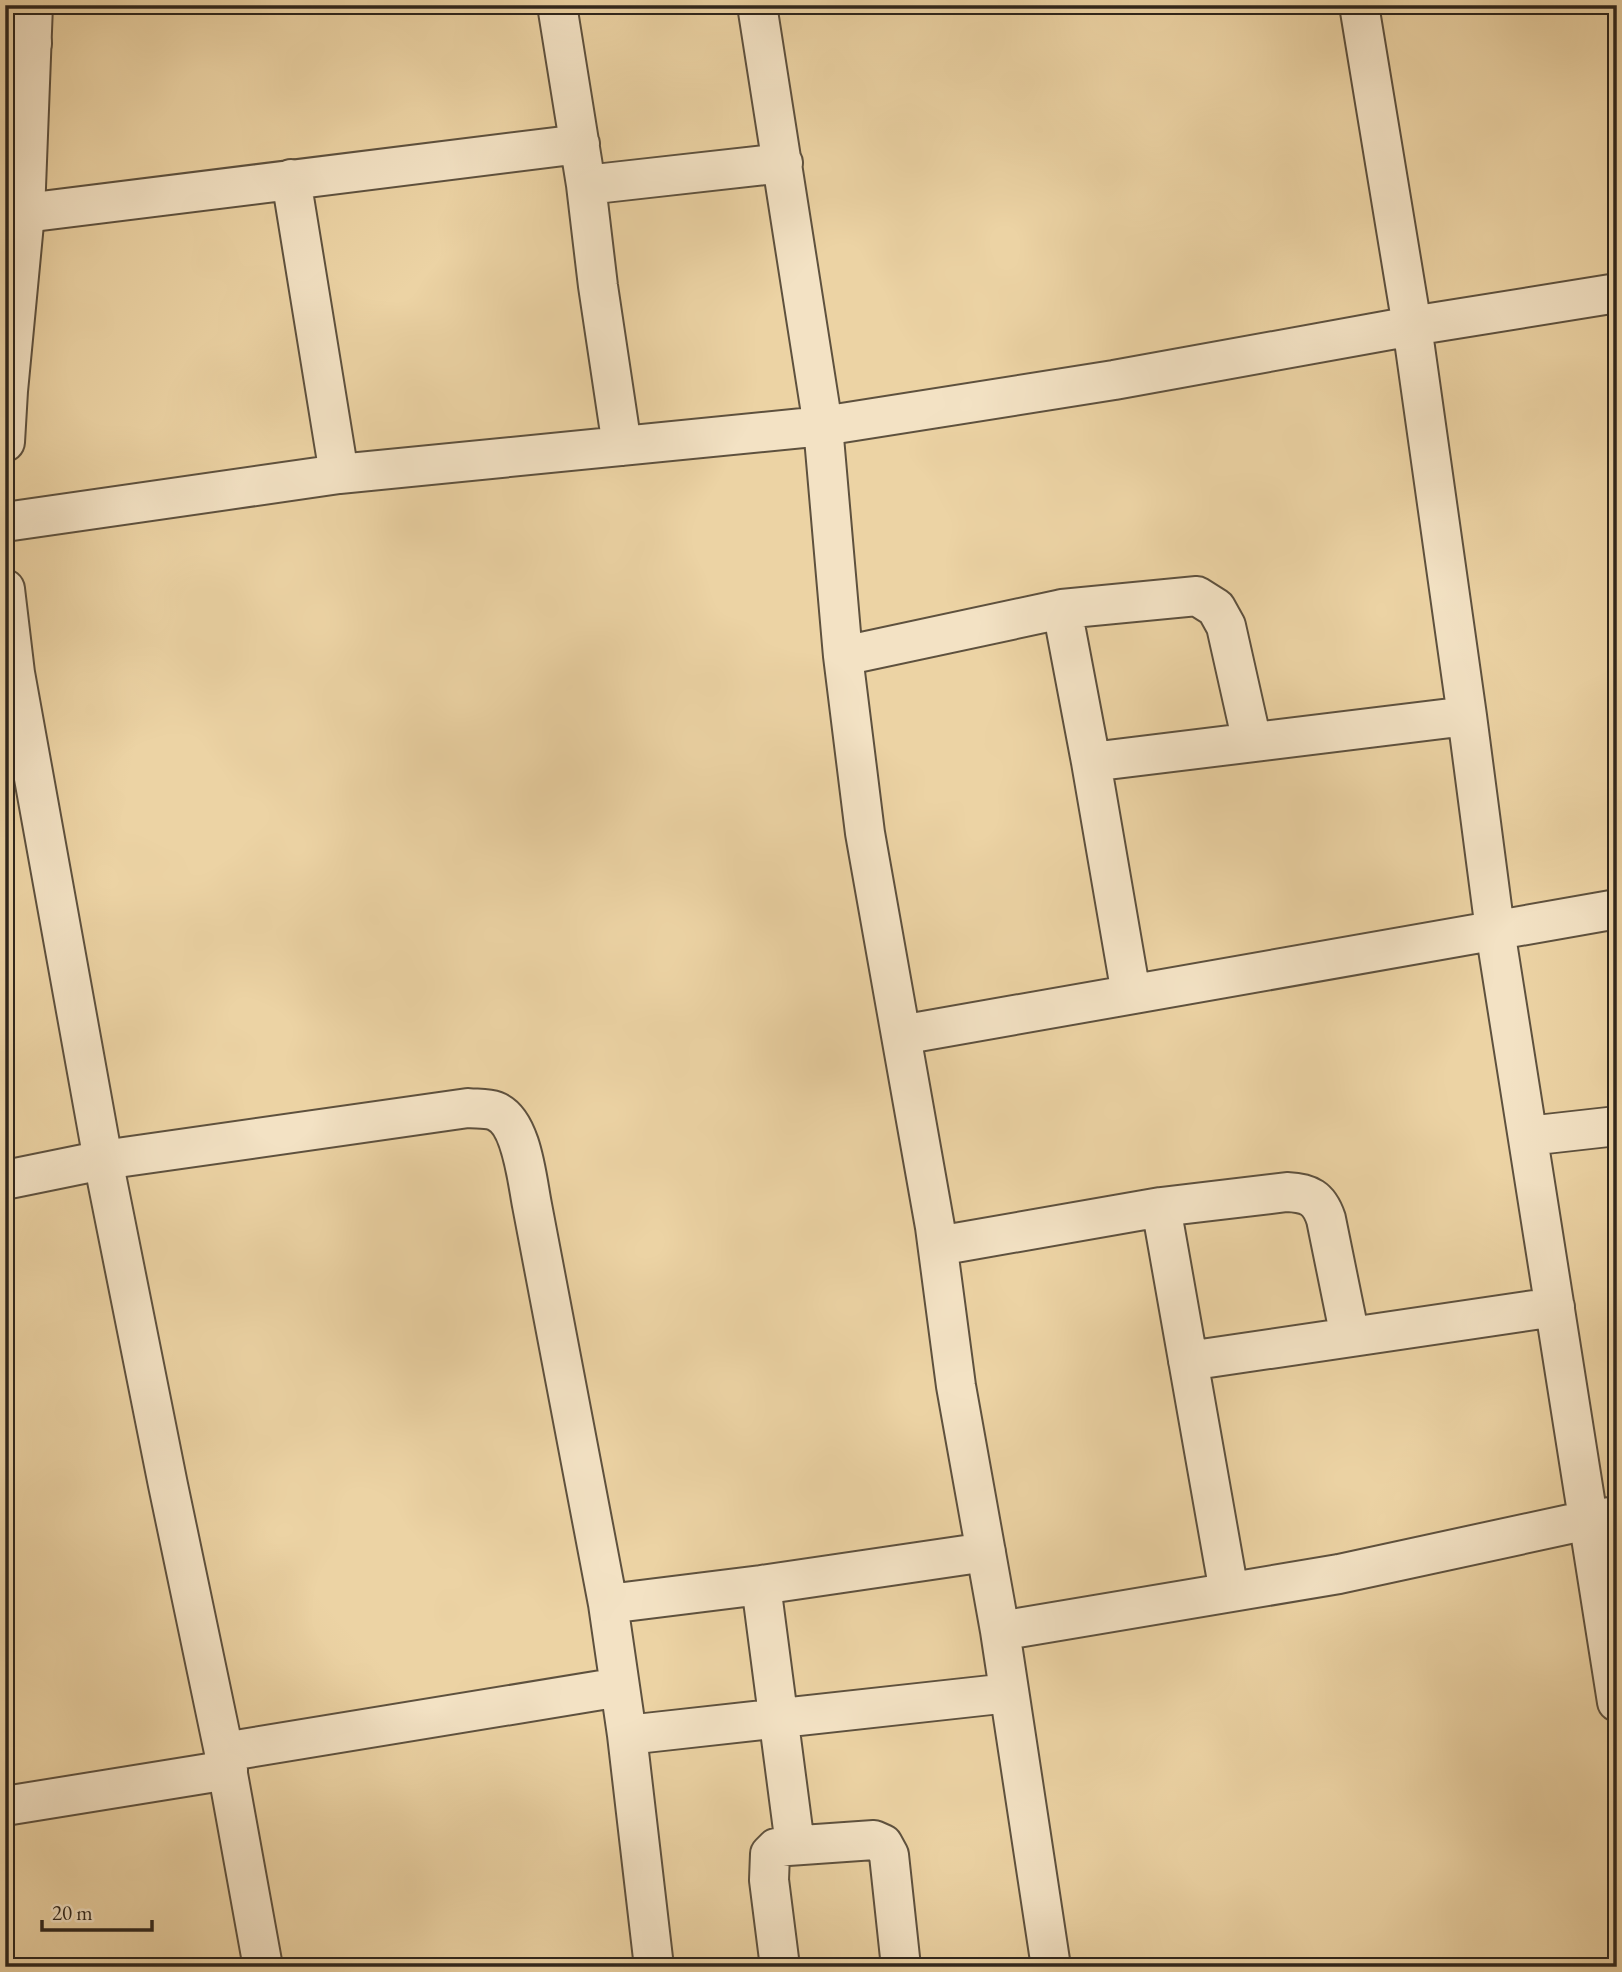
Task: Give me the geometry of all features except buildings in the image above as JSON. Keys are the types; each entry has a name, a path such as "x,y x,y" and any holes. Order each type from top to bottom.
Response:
{"street":[{"path":"5,442 18,232 18,42 33,5"},
{"path":"557,5 586,184 622,446"},
{"path":"757,5 823,426 843,656 865,833 938,1245 956,1385 1000,1631 1051,1967"},
{"path":"1359,5 1412,326 1495,930 1555,1307 1602,1518 1617,1702"},
{"path":"18,232 291,179 580,144"},
{"path":"586,184 783,163"},
{"path":"291,179 339,474"},
{"path":"5,522 339,474 823,426 1114,380 1412,326 1617,293"},
{"path":"5,589 15,673 103,1160 226,1761 263,1967"},
{"path":"843,656 1062,609 1197,596 1216,608 1226,626 1252,742"},
{"path":"1062,609 1131,994"},
{"path":"1091,762 1467,716"},
{"path":"901,1035 1617,909"},
{"path":"5,1180 103,1160 455,1109 497,1111 513,1125 522,1153 608,1604 627,1735 654,1967"},
{"path":"1528,1136 1617,1125"},
{"path":"938,1245 1161,1207 1287,1192 1301,1193 1314,1199 1322,1208 1326,1219 1350,1337"},
{"path":"1161,1207 1229,1592"},
{"path":"1188,1361 1555,1307"},
{"path":"1000,1631 1339,1574 1602,1518"},
{"path":"608,1604 986,1552"},
{"path":"761,1585 796,1845"},
{"path":"5,1806 226,1761 620,1687"},
{"path":"627,1735 1009,1693"},
{"path":"780,1967 769,1880 770,1854 776,1848 796,1845 874,1840 883,1844 889,1855 901,1967"}]}
